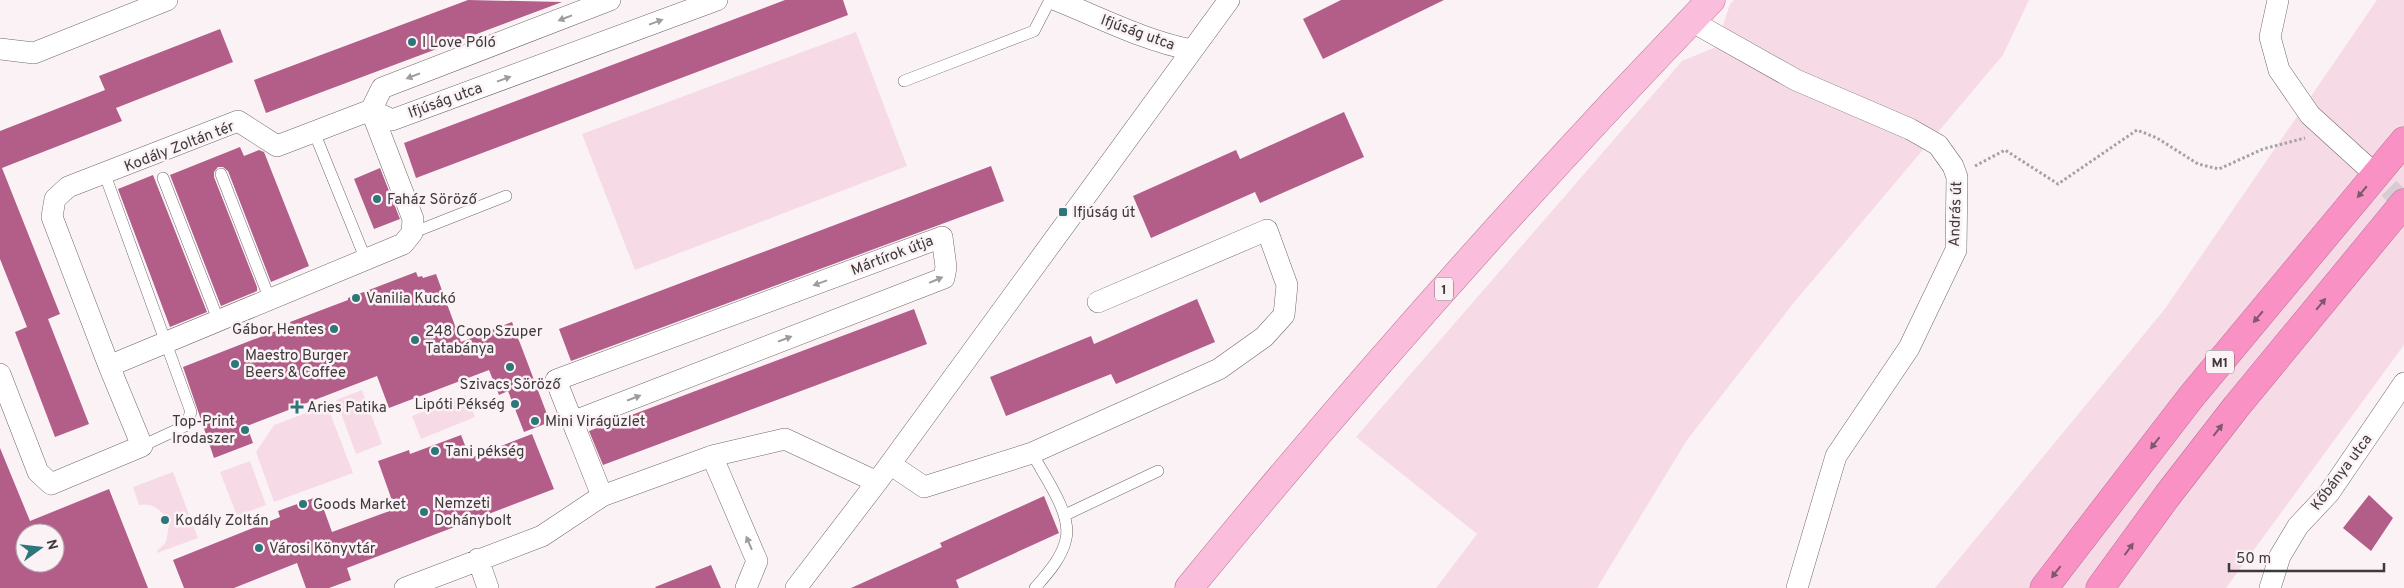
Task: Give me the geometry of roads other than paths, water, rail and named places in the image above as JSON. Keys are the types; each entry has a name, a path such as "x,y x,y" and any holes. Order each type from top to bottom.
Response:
{"highway":[{"name":"M1","path":"2044,588 2191,397 2404,141"},
{"path":"2100,588 2236,406 2404,203"}],"main road":[{"name":"1","path":"1189,588 1392,347 1475,254 1711,0"}],"street":[{"path":"0,49 34,53 167,0"},
{"path":"109,366 167,344 402,244 412,233 413,219 371,110 382,88 610,0"},
{"name":"Ifjúság utca","path":"371,110 392,120 717,0"},
{"name":"Ifjúság utca","path":"1056,0 1140,34 1173,46 1192,50"},
{"path":"796,588 877,482 1229,0"},
{"path":"2278,0 2270,38 2279,70 2288,86 2310,114 2366,166"},
{"name":"András út","path":"1691,21 1796,80 1917,133 1938,145 1953,166 1958,177 1956,250 1910,348 1836,456 1797,588"},
{"name":"Kodály Zoltán tér","path":"142,446 52,217 55,199 68,187 106,175 238,121 277,146 371,110"},
{"path":"890,464 924,487 1032,453 1219,369 1264,337 1284,315 1287,285 1266,230 1098,302"},
{"name":"Mártírok útja","path":"572,422 944,278 946,267 942,236 556,380 572,422 602,496"},
{"path":"0,374 38,472 51,484 142,446"},
{"name":"Kőbánya utca","path":"2270,588 2280,556 2298,526 2329,493 2404,383"},
{"path":"405,588 478,558 542,536 602,496 712,456 785,438 877,482"},
{"path":"712,456 757,562 746,588"},
{"path":"478,558 488,588"}],"lane":[{"path":"904,81 1034,31 1050,0"},
{"path":"314,132 366,260"},
{"path":"222,174 270,300"},
{"path":"106,175 191,412 185,426 142,446"},
{"path":"163,178 219,322"},
{"path":"412,233 506,196"},
{"path":"1032,453 1065,515 1066,538 1055,564 1034,588"},
{"path":"1065,515 1158,471"}],"tunnel":[{"path":"2366,166 2404,203"}],"place":[{"name":"I Love Póló","path":"412,42"},
{"name":"Faház Söröző","path":"377,199"},
{"name":"Ifjúság út","path":"1063,212"},
{"name":"Vanilia Kuckó","path":"356,298"},
{"name":"Gábor Hentes","path":"334,329"},
{"name":"248 Coop Szuper Tatabánya","path":"415,340"},
{"name":"Maestro Burger Beers & Coffee","path":"235,364"},
{"name":"Szivacs Söröző","path":"510,367"},
{"name":"Lipóti Pékség","path":"515,404"},
{"name":"Aries Patika","path":"297,407"},
{"name":"Mini Virágüzlet","path":"535,421"},
{"name":"Top-Print Irodaszer","path":"245,430"},
{"name":"Tani pékség","path":"435,451"},
{"name":"Goods Market","path":"303,504"},
{"name":"Nemzeti Dohánybolt","path":"424,512"},
{"name":"Kodály Zoltán","path":"165,520"},
{"name":"Városi Könyvtár","path":"259,548"}]}
